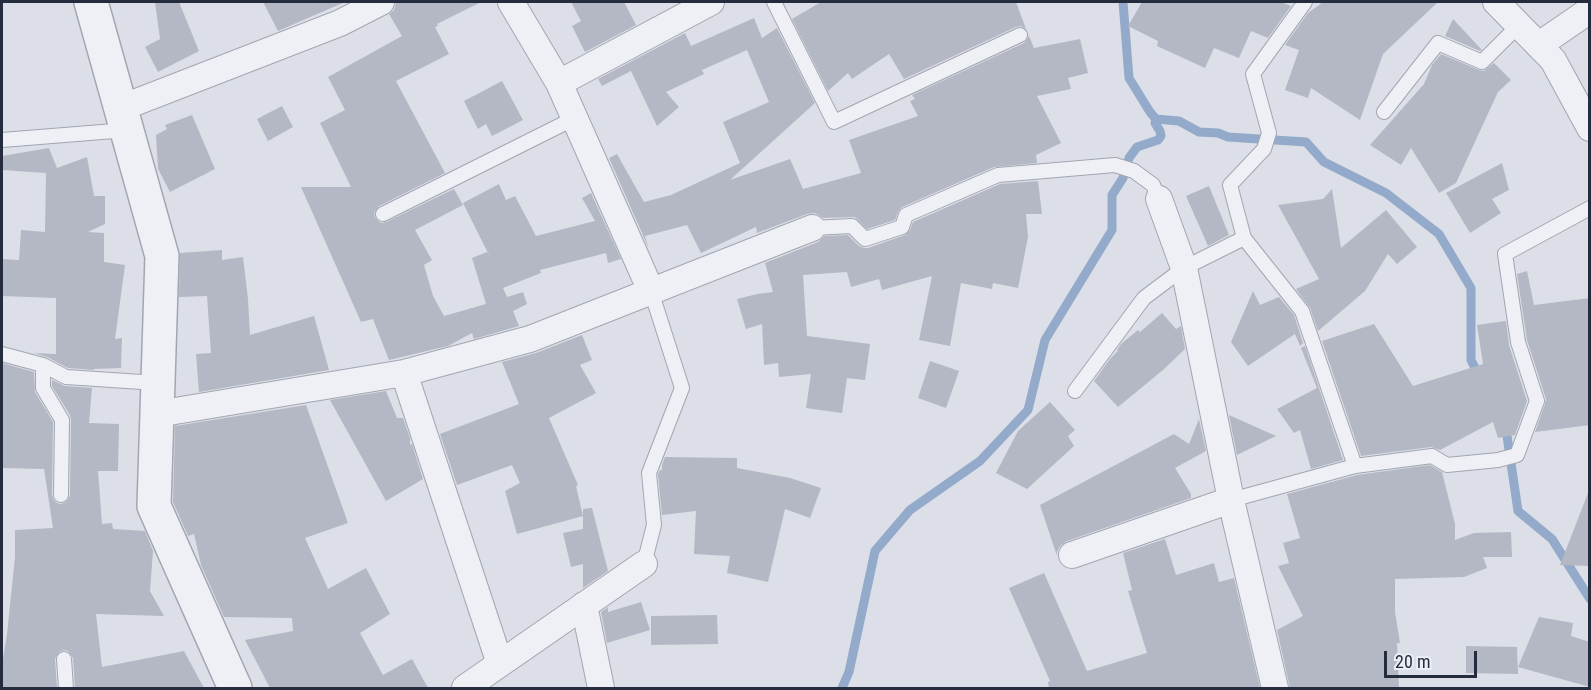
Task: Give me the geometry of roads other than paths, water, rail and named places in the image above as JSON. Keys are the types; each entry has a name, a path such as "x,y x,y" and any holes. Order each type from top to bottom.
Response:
{"street":[{"path":"91,2 162,255 154,506 230,687"},
{"path":"124,119 340,23 381,2"},
{"path":"511,2 559,83 651,291"},
{"path":"559,83 711,2"},
{"path":"1496,2 1553,60 1590,128"},
{"path":"1539,45 1590,10"},
{"path":"1159,199 1184,268 1231,500 1275,688"},
{"path":"157,399 404,373 531,339 812,228"},
{"path":"404,373 500,664"},
{"path":"1072,555 1231,500"},
{"path":"465,688 644,564"},
{"path":"584,605 601,688"}],"lane":[{"path":"774,2 834,122 1020,35"},
{"path":"1305,2 1253,74 1269,133 1264,149 1230,185 1244,238 1302,311 1355,466"},
{"path":"1384,112 1438,43 1482,62 1519,25"},
{"path":"383,214 575,117"},
{"path":"2,140 124,119"},
{"path":"812,228 852,226 865,239 902,227 906,215 998,175 1115,165 1134,171 1153,185 1159,199"},
{"path":"1231,500 1355,466 1432,456 1447,465 1498,460 1516,455 1537,401 1518,342 1505,254 1590,208"},
{"path":"1075,391 1144,298 1184,268 1244,238"},
{"path":"644,564 654,525 649,473 682,388 651,291"},
{"path":"2,354 43,365 66,377 157,399"},
{"path":"43,365 43,388 62,420 61,495"},
{"path":"64,659 66,688"}],"waterway":[{"path":"1123,2 1129,78 1156,119 1179,121 1199,132 1218,133 1228,137 1306,142 1324,162 1386,193 1439,234 1471,288 1471,360 1479,376"},
{"path":"842,688 849,672 875,551 910,510 980,461 1028,410 1045,340 1112,230 1112,195 1123,178 1129,158 1137,147 1158,140 1161,136 1155,123 1156,119"},
{"path":"1504,426 1518,511 1552,539 1590,599"}]}
